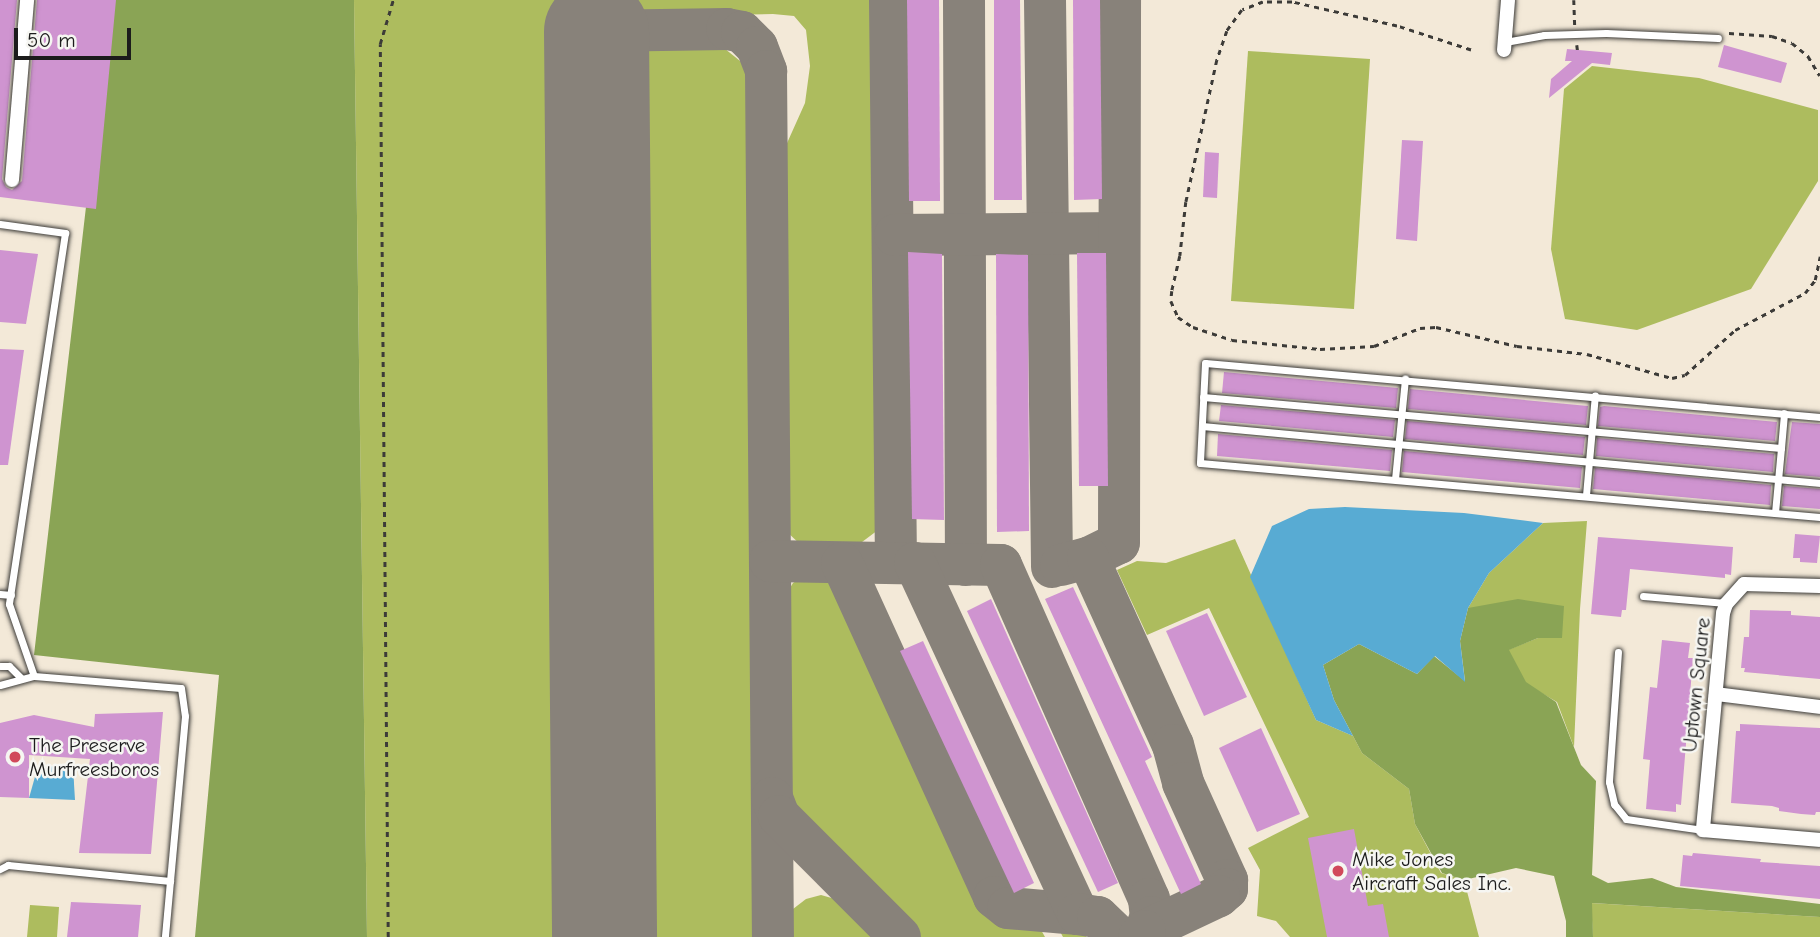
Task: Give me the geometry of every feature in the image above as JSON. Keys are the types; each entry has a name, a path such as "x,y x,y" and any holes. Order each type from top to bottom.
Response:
{"street":[{"path":"12,180 27,0"},
{"path":"1504,46 1508,0"},
{"name":"Uptown Square","path":"1703,830 1726,604 1744,584 1820,586"},
{"path":"1716,694 1820,707"},
{"path":"1703,830 1820,840"}],"lane":[{"path":"1504,46 1544,35 1606,33 1718,38"},
{"path":"0,224 65,233 9,604 34,676"},
{"path":"1820,417 1595,395 1205,363 1200,463 1820,517"},
{"path":"1395,479 1405,379"},
{"path":"1586,495 1595,395"},
{"path":"1203,397 1781,448"},
{"path":"1775,513 1784,413"},
{"path":"1202,426 1820,483"},
{"path":"0,594 11,596"},
{"path":"1643,596 1726,604"},
{"path":"1618,652 1609,782 1615,804 1626,819 1703,830"},
{"path":"0,666 9,666 21,678"},
{"path":"0,685 34,676 181,688 185,716 165,937"},
{"path":"0,869 8,865 170,881"}],"path":[{"path":"388,937 380,44 393,0"},
{"path":"1471,50 1397,26 1292,2 1263,2 1242,10 1227,31 1217,60 1186,202 1180,256 1171,301 1178,317 1193,327 1232,340 1309,349 1367,347 1420,328 1436,327 1517,346 1587,354 1672,379 1685,375 1735,330 1805,293 1815,280 1820,257"},
{"path":"1718,38 1728,33 1782,39 1802,50 1820,76"}],"green space":[{"path":"110,0 354,0 367,937 195,937 219,675 34,655"},
{"path":"354,0 874,0 882,527 850,551 803,547 784,529 781,511 779,161 805,103 810,66 806,30 794,16 773,14 555,18 568,937 367,937"},
{"path":"714,40 750,69 760,937 638,937 629,66 651,44"},
{"path":"1248,51 1370,59 1354,309 1231,301"},
{"path":"1592,66 1699,78 1818,110 1818,181 1751,289 1637,330 1565,319 1551,249 1564,89"},
{"path":"1587,521 1574,747 1557,702 1526,684 1508,650 1538,638 1561,638 1468,608 1489,573 1543,523"},
{"path":"1235,539 1316,720 1353,736 1362,753 1409,789 1415,824 1441,873 1464,880 1479,937 1290,937 1276,921 1257,916 1260,870 1248,848 1309,817 1209,608 1147,635 1117,570 1137,561 1166,563"},
{"path":"808,574 826,579 841,592 985,912 1036,921 1045,937 920,937 796,815 787,798 784,778 782,601 793,583"},
{"path":"1518,599 1564,606 1562,638 1538,638 1509,650 1526,682 1556,702 1581,765 1596,781 1592,875 1608,883 1652,878 1676,887 1820,904 1820,917 1592,903 1593,937 1566,937 1566,921 1554,876 1516,868 1464,880 1442,873 1415,824 1409,789 1362,753 1334,700 1323,665 1359,644 1417,674 1434,656 1465,681 1460,641 1468,608"},
{"path":"821,895 842,901 880,937 786,937 793,909 806,899"},
{"path":"1591,903 1820,917 1820,937 1593,937"},
{"path":"30,905 59,907 57,937 27,937"},
{"path":"1056,924 1072,924 1087,937 1063,937"}],"water":[{"path":"1345,507 1464,513 1543,523 1489,573 1468,608 1460,641 1465,682 1435,656 1417,674 1359,644 1323,665 1334,700 1353,736 1316,720 1250,577 1272,526 1309,509"},
{"path":"38,766 73,767 75,800 29,798"}],"building":[{"path":"0,0 17,0 2,179 6,187 12,190 22,181 37,0 116,0 96,209 0,197"},
{"path":"907,0 939,0 940,201 909,201"},
{"path":"994,0 1020,0 1022,200 994,200"},
{"path":"1073,0 1100,0 1102,199 1074,200"},
{"path":"1724,45 1787,63 1781,83 1718,67"},
{"path":"1567,49 1612,53 1610,65 1592,63 1549,98 1551,79 1572,61 1565,61"},
{"path":"1402,140 1423,141 1417,241 1396,239"},
{"path":"1205,152 1219,153 1217,198 1203,197"},
{"path":"0,250 38,254 26,324 0,322"},
{"path":"908,252 942,254 944,520 912,519"},
{"path":"1077,253 1106,253 1108,486 1079,486"},
{"path":"996,254 1028,255 1029,531 997,532"},
{"path":"0,349 24,350 8,465 0,465"},
{"path":"1224,372 1398,388 1396,408 1222,393"},
{"path":"1410,389 1588,406 1586,425 1408,409"},
{"path":"1221,405 1395,420 1393,437 1219,421"},
{"path":"1600,407 1777,422 1775,441 1598,426"},
{"path":"1407,421 1585,437 1583,455 1405,439"},
{"path":"1792,422 1820,424 1820,477 1785,474"},
{"path":"1218,434 1392,450 1390,471 1217,456"},
{"path":"1597,438 1774,454 1773,472 1596,456"},
{"path":"1404,451 1582,467 1580,488 1402,472"},
{"path":"1595,468 1771,485 1770,505 1593,489"},
{"path":"1784,486 1820,489 1820,509 1782,506"},
{"path":"1795,534 1820,536 1817,563 1800,562 1800,558 1793,558"},
{"path":"1598,537 1733,547 1731,575 1725,574 1725,578 1630,569 1626,610 1622,610 1621,617 1591,614"},
{"path":"1073,587 1152,757 1145,761 1201,884 1181,894 1045,599"},
{"path":"991,599 1118,883 1098,892 967,611"},
{"path":"1750,610 1791,611 1791,615 1820,617 1820,679 1744,672 1745,668 1741,668 1744,637 1749,637"},
{"path":"1207,613 1247,697 1204,716 1166,631"},
{"path":"1662,640 1690,643 1688,658 1693,658 1681,805 1676,804 1676,812 1646,809 1650,760 1643,759 1650,687 1657,688"},
{"path":"923,641 1034,883 1014,893 900,651"},
{"path":"163,712 151,854 79,853 90,759 29,755 29,798 0,797 0,723 34,715 94,727 95,714"},
{"path":"1740,724 1820,728 1820,812 1815,815 1801,814 1779,811 1779,808 1772,806 1731,803 1736,731 1740,731"},
{"path":"1261,728 1300,814 1257,832 1219,748"},
{"name":"Mike Jones Aircraft Sales Inc.","path":"1354,829 1368,906 1383,904 1389,937 1327,937 1308,838"},
{"path":"1693,853 1761,859 1760,862 1820,866 1820,899 1680,886 1683,855 1692,856"},
{"path":"71,902 141,905 138,937 67,937"}],"taxiway":[{"path":"890,0 896,563"},
{"path":"964,0 966,565"},
{"path":"1045,0 1052,567"},
{"path":"1088,558 1119,543 1120,0"},
{"path":"596,31 727,29 742,32 757,47 766,71 773,937"},
{"path":"895,235 1119,233"},
{"path":"1061,565 1088,558 1173,745 1183,783 1227,880 1227,889 1219,896 1145,931 1139,937"},
{"path":"770,561 1001,565 1149,899 1151,917 1145,931"},
{"path":"842,563 994,897 1008,908 1078,914"},
{"path":"915,563 1078,914 1098,917 1119,937"},
{"path":"772,798 779,816 900,937"}],"runway":[{"path":"596,31 604,937"}],"place":[{"name":"The Preserve Murfreesboros","path":"15,757"},
{"name":"Mike Jones Aircraft Sales Inc.","path":"1338,871"}]}
